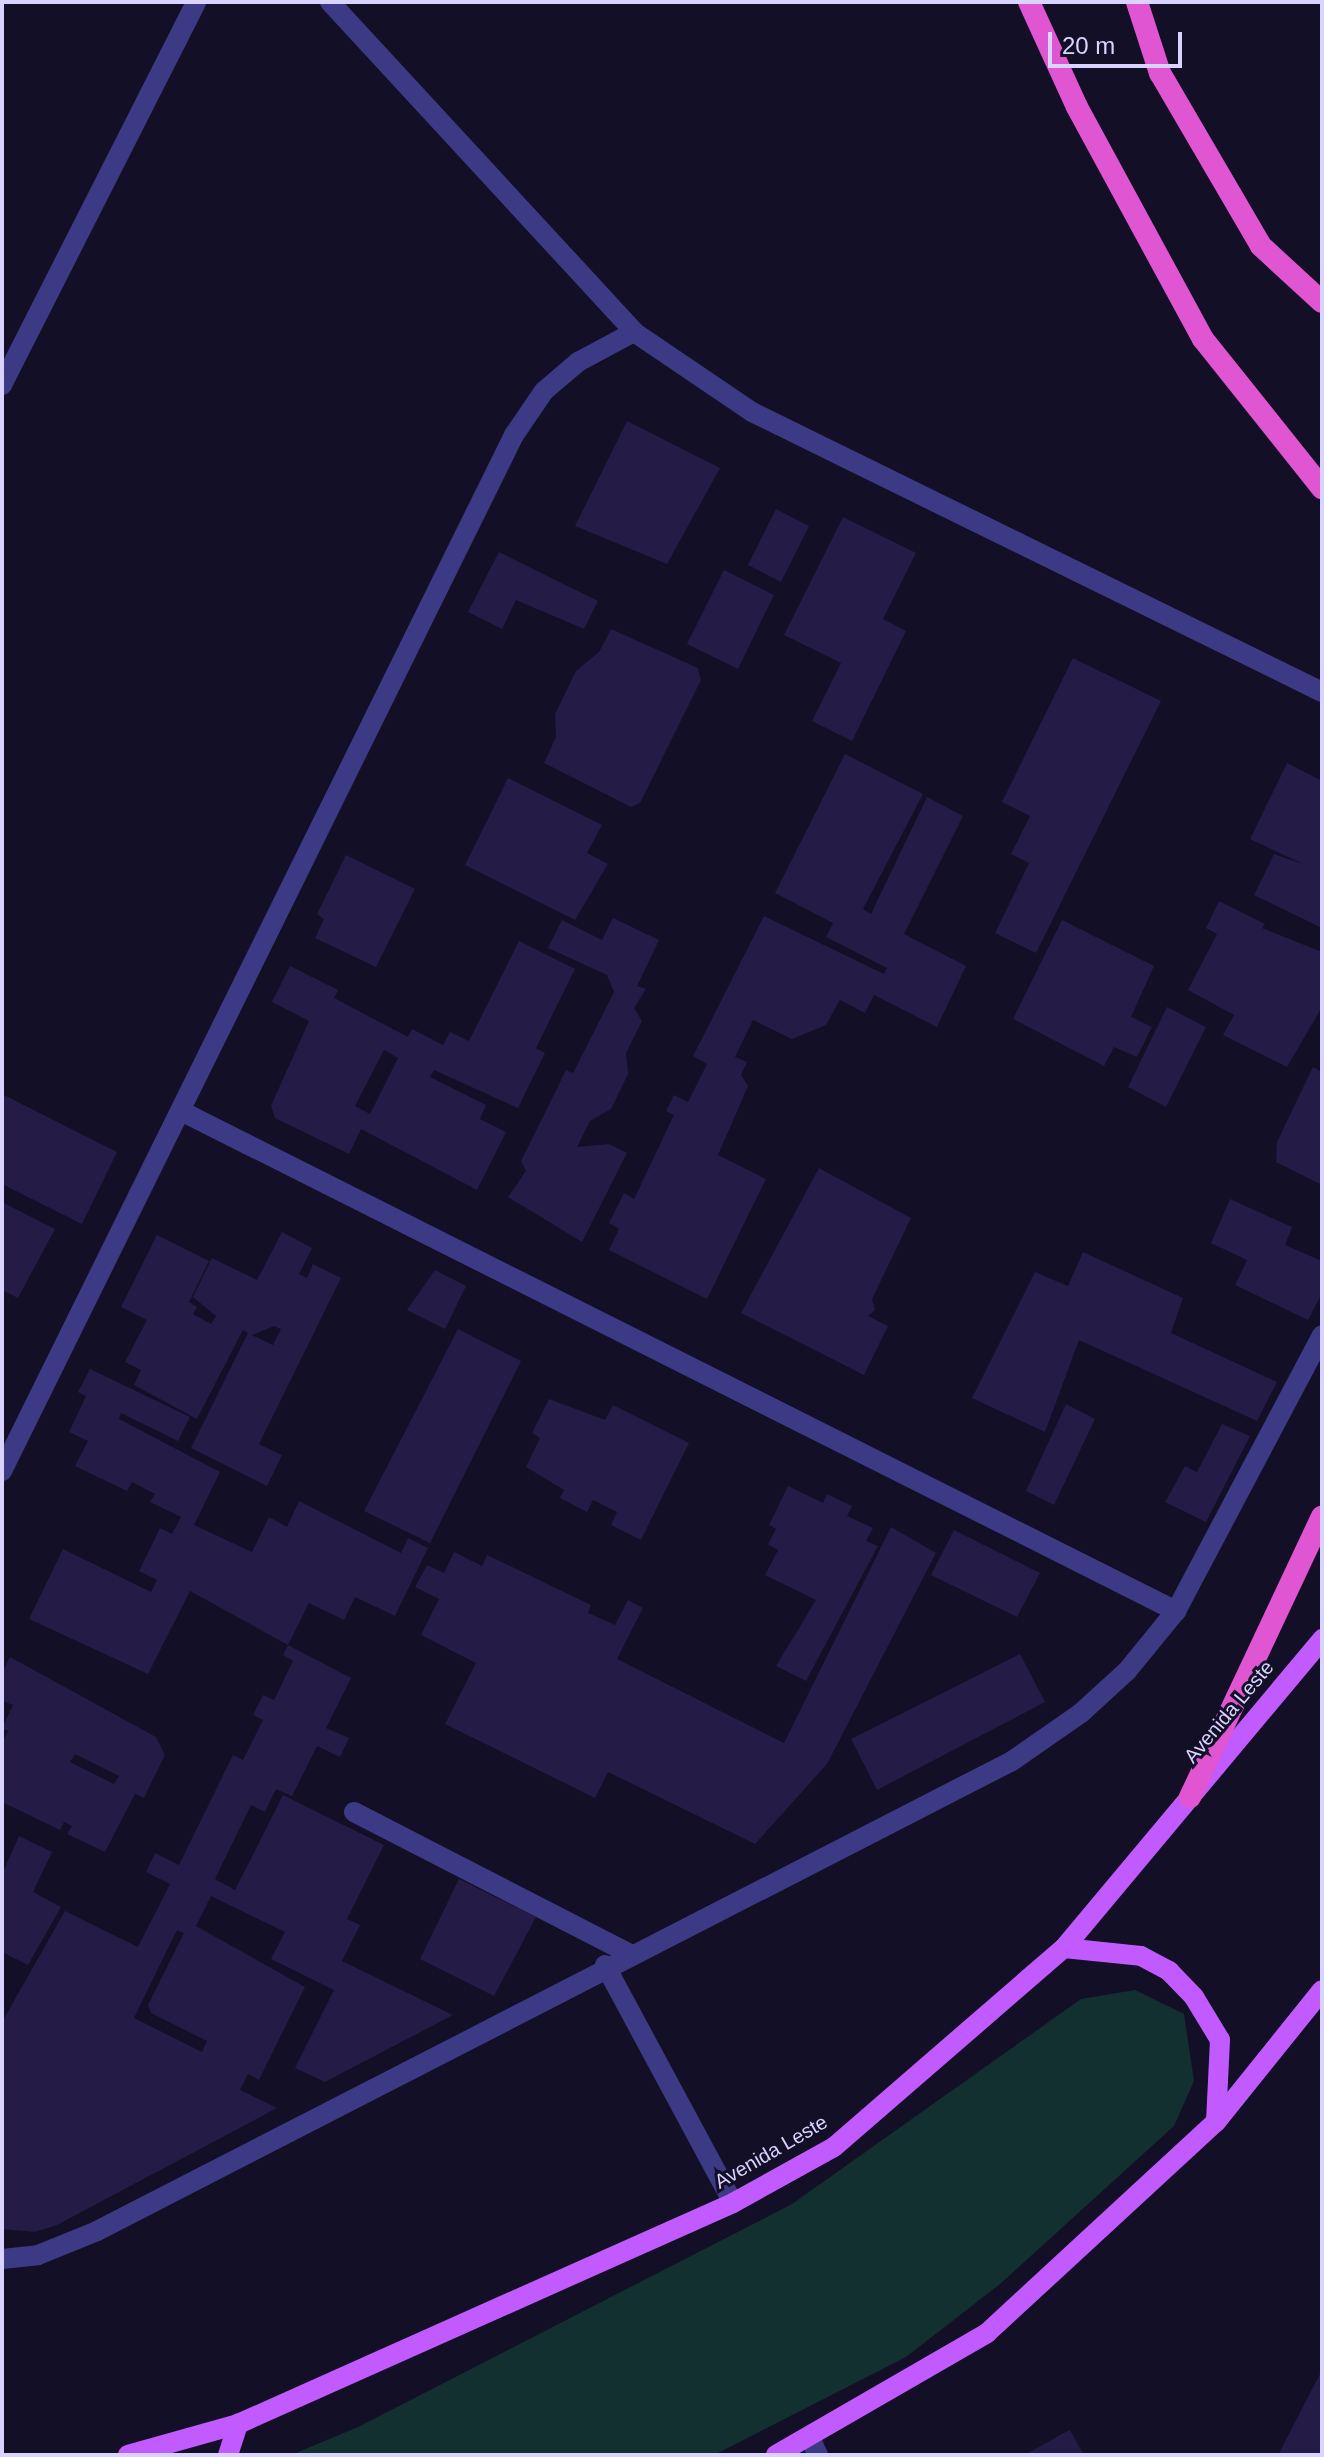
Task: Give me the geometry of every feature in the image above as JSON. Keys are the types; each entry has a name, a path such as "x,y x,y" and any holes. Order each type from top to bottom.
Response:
{"highway":[{"path":"1029,2 1077,107 1203,339 1322,488"},
{"path":"1137,2 1160,73 1261,246 1322,302"},
{"path":"1190,1797 1322,1517"}],"main road":[{"name":"Avenida Leste","path":"128,2455 238,2424 733,2203 834,2147 1064,1948 1322,1639"},
{"path":"1064,1948 1141,1956 1169,1971 1194,1997 1220,2040 1216,2122"},
{"path":"776,2455 814,2448 987,2333 1216,2122 1322,1990"},
{"path":"228,2455 238,2424"}],"street":[{"path":"2,385 196,2"},
{"path":"330,2 634,332 752,412 1322,692"},
{"path":"2,1471 514,435 544,391 578,362 634,332"},
{"path":"181,1111 1176,1611"},
{"path":"2,2259 38,2255 97,2231 628,1953 1012,1761 1104,1692 1176,1611 1322,1335"},
{"path":"354,1812 628,1953"},
{"path":"605,1965 733,2203"}],"green space":[{"path":"1135,1990 1184,2014 1194,2081 1174,2126 1000,2284 906,2357 714,2455 291,2455 358,2427 792,2204 1081,1999"}],"building":[{"path":"627,421 720,468 667,564 575,526"},
{"path":"776,509 809,526 781,582 748,565"},
{"path":"843,517 916,553 883,619 906,631 852,741 812,721 841,663 784,635"},
{"path":"499,552 598,601 584,629 516,600 502,629 468,612"},
{"path":"724,570 774,595 738,669 687,644"},
{"path":"611,629 698,668 701,680 640,803 631,807 544,763 556,737 555,714 576,671 599,652"},
{"path":"1073,658 1161,701 1036,953 995,933 1029,863 1011,854 1030,816 1002,802"},
{"path":"845,754 923,794 863,909 871,914 927,797 963,816 904,934 966,966 937,1027 874,995 865,1013 840,1000 826,1025 792,1039 753,1020 735,1057 747,1062 741,1075 748,1086 718,1155 766,1179 707,1299 609,1250 619,1229 609,1223 624,1193 634,1199 674,1115 666,1111 674,1095 688,1102 707,1064 693,1056 764,916 884,974 887,968 826,937 833,923 775,893"},
{"path":"1287,763 1322,781 1322,928 1254,895 1274,854 1303,864 1250,839"},
{"path":"508,778 602,825 587,853 608,864 575,920 465,865"},
{"path":"346,855 415,889 376,967 315,938 324,919 317,914"},
{"path":"1219,901 1265,924 1262,928 1322,952 1322,1007 1287,1067 1223,1035 1234,1015 1188,990 1217,934 1206,928"},
{"path":"613,918 659,940 637,986 646,989 634,1008 642,1021 626,1053 628,1074 611,1109 590,1121 577,1147 609,1144 627,1153 582,1242 508,1197 526,1171 521,1161 566,1070 573,1073 614,992 607,975 548,948 562,920 602,940"},
{"path":"1062,920 1154,966 1131,1017 1152,1027 1137,1057 1114,1047 1104,1066 1013,1019"},
{"path":"519,941 575,969 536,1048 545,1053 518,1108 434,1070 430,1077 486,1105 480,1119 506,1132 477,1190 361,1129 349,1154 275,1118 271,1106 309,1021 272,1002 290,966 338,990 334,998 408,1037 412,1029 443,1045 450,1032 469,1041","holes":["384,1050 398,1058 370,1114 355,1106"]},
{"path":"1167,1007 1206,1027 1166,1107 1128,1087"},
{"path":"1313,1067 1322,1072 1322,1185 1276,1162 1277,1142"},
{"path":"2,1094 117,1152 82,1224 2,1184"},
{"path":"819,1168 911,1218 872,1299 875,1310 868,1316 888,1326 864,1375 741,1313"},
{"path":"1230,1199 1292,1227 1285,1245 1322,1261 1322,1293 1308,1320 1235,1285 1247,1260 1211,1243"},
{"path":"2,1202 55,1229 18,1298 2,1290"},
{"path":"282,1232 312,1248 299,1274 307,1278 313,1264 341,1278 259,1444 282,1455 267,1486 191,1448 248,1333 243,1330 197,1419 134,1385 141,1370 125,1362 147,1320 121,1307 157,1235 209,1261 189,1302 197,1307 193,1314 211,1324 216,1316 193,1297 212,1258 257,1280","holes":["274,1326 281,1329 273,1345 252,1335"]},
{"path":"1083,1252 1183,1298 1171,1333 1277,1382 1257,1421 1079,1340 1045,1432 972,1398 1035,1272 1068,1286"},
{"path":"435,1270 466,1286 445,1329 407,1310"},
{"path":"458,1329 521,1361 430,1543 364,1511"},
{"path":"90,1369 190,1417 178,1441 121,1413 119,1419 220,1472 194,1525 252,1552 269,1517 287,1527 299,1501 401,1553 408,1538 428,1548 395,1616 355,1597 344,1620 309,1603 288,1645 190,1591 148,1674 29,1619 63,1549 151,1592 157,1580 139,1571 160,1528 172,1534 181,1517 150,1502 155,1494 132,1482 127,1491 75,1466 88,1441 69,1432 86,1396 78,1392"},
{"path":"549,1399 605,1420 613,1405 689,1443 641,1540 611,1525 617,1512 593,1500 587,1512 560,1498 564,1490 526,1467 540,1438 532,1433"},
{"path":"1066,1404 1095,1419 1054,1505 1026,1491"},
{"path":"1222,1424 1250,1436 1206,1522 1165,1502 1185,1466 1197,1472"},
{"path":"788,1486 823,1503 827,1494 852,1506 847,1516 873,1528 866,1541 878,1546 806,1681 776,1666 816,1600 765,1575 778,1550 768,1544 776,1529 769,1525"},
{"path":"891,1527 936,1553 827,1764 755,1844 608,1772 595,1798 445,1724 476,1663 421,1635 439,1599 415,1587 427,1565 444,1573 454,1552 482,1566 487,1555 591,1605 588,1613 615,1625 628,1600 643,1608 617,1659 784,1743"},
{"path":"954,1530 1040,1573 1017,1617 931,1575"},
{"path":"288,1645 351,1678 326,1728 349,1738 340,1757 317,1746 292,1796 276,1789 265,1812 251,1805 215,1879 235,1890 283,1795 384,1845 347,1919 360,1925 342,1961 453,2015 325,2082 295,2068 334,1990 271,1959 285,1932 211,1896 196,1926 305,1987 259,2080 248,2074 240,2090 277,2108 57,2225 35,2232 2,2229 2,2022 65,1911 138,1947 170,1884 146,1872 155,1853 179,1865 233,1755 243,1760 263,1720 253,1715 263,1695 274,1700 293,1661 283,1655","holes":["177,1930 184,1933 148,2005 151,2013 207,2041 202,2052 134,2018"]},
{"path":"1020,1654 1045,1702 877,1790 851,1739"},
{"path":"10,1657 156,1737 165,1755 144,1798 135,1794 105,1852 67,1834 72,1826 64,1822 60,1830 2,1802 2,1743 8,1731 2,1728 13,1705 2,1701 2,1673","holes":["75,1754 119,1776 114,1784 70,1762"]},
{"path":"19,1836 52,1852 33,1892 61,1907 28,1965 2,1952 2,1874"},
{"path":"459,1879 536,1917 494,1996 420,1959"},
{"path":"1322,2370 1322,2455 1278,2455"},
{"path":"1070,2430 1084,2455 1025,2455 1060,2435"}]}
